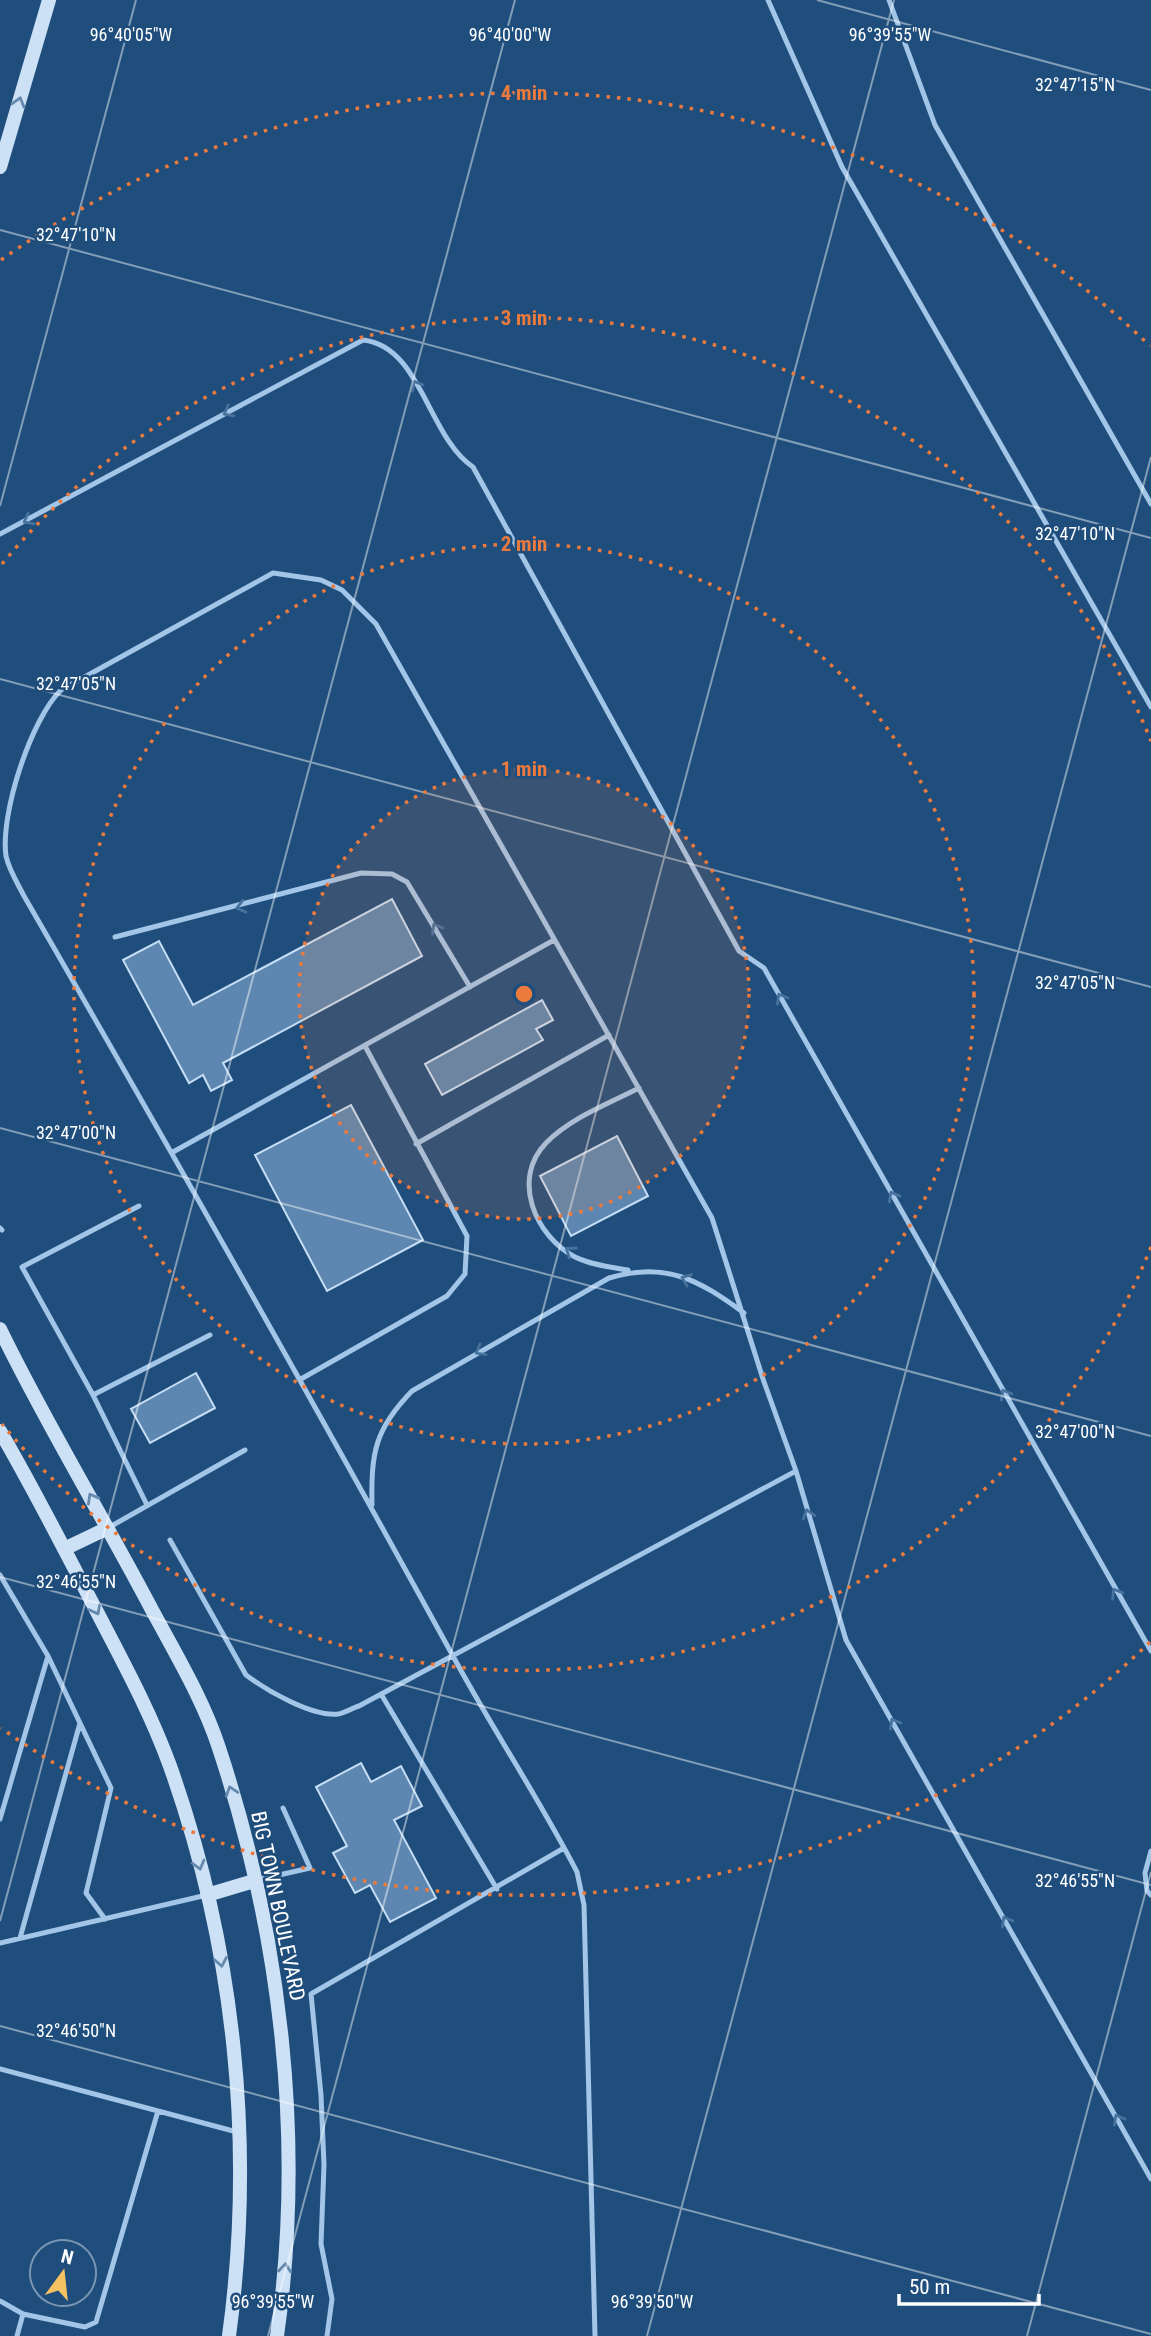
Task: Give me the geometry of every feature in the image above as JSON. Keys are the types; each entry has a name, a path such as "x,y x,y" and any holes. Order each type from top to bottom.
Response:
{"main road":[{"path":"0,167 49,0"},
{"name":"BIG TOWN BOULEVARD","path":"0,1329 183,1667 219,1747 245,1836 274,1981 287,2096 288,2242 276,2336"},
{"path":"0,1431 140,1694 170,1766 207,1895 234,2036 240,2133 233,2302 229,2336"},
{"path":"64,1549 108,1528"},
{"path":"207,1895 254,1881"}],"lane":[{"path":"768,0 842,167 1151,707"},
{"path":"889,0 935,125 1151,504"},
{"path":"0,534 363,340 381,342 398,357 452,444 473,467 739,951 764,968 1151,1651"},
{"path":"595,2336 584,1905 577,1872 452,1655 302,1379 3,858 9,807 28,743 47,703 61,690 273,573 300,575 342,590 376,624 712,1218 763,1379 796,1471 846,1640 1151,2179"},
{"path":"115,937 361,873 392,874 407,882 470,987"},
{"path":"173,1152 554,940"},
{"path":"416,1144 609,1035"},
{"path":"302,1379 447,1296 465,1274 467,1236 365,1046"},
{"path":"634,1272 574,1256 548,1234 529,1199 529,1178 535,1157 547,1142 580,1119 639,1087"},
{"path":"139,1206 22,1267 93,1395 147,1505"},
{"path":"372,1507 372,1464 377,1440 391,1412 412,1391 609,1278 634,1272 669,1272 715,1292 744,1313"},
{"path":"93,1395 210,1335"},
{"path":"108,1528 245,1450"},
{"path":"170,1540 235,1661 246,1675 264,1688 305,1707 336,1714 380,1694 796,1471"},
{"path":"0,1575 48,1656 111,1788 86,1893 105,1919"},
{"path":"0,1819 48,1656"},
{"path":"380,1694 497,1889"},
{"path":"20,1938 80,1723"},
{"path":"254,1881 310,1868 283,1808"},
{"path":"327,2336 332,2299 325,2279 321,2244 324,2165 321,2095 310,1994 497,1889 564,1848"},
{"path":"1151,1851 1145,1873 1147,1891 1151,1895"},
{"path":"0,1943 207,1895"},
{"path":"0,2069 240,2133"},
{"path":"0,2301 23,2314 85,2327 96,2322 158,2111"},
{"path":"17,2336 23,2314"}],"building":[{"path":"392,899 422,956 223,1063 232,1080 211,1091 203,1075 189,1083 123,960 159,941 193,1005"},
{"path":"542,1000 553,1020 536,1029 543,1040 442,1095 425,1064"},
{"path":"351,1105 423,1240 327,1291 255,1155"},
{"path":"617,1136 648,1196 571,1236 540,1176"},
{"path":"196,1373 215,1408 150,1443 131,1409"},
{"path":"361,1763 371,1782 401,1766 422,1806 394,1820 436,1898 390,1922 370,1885 355,1893 333,1853 347,1846 316,1787"}]}
